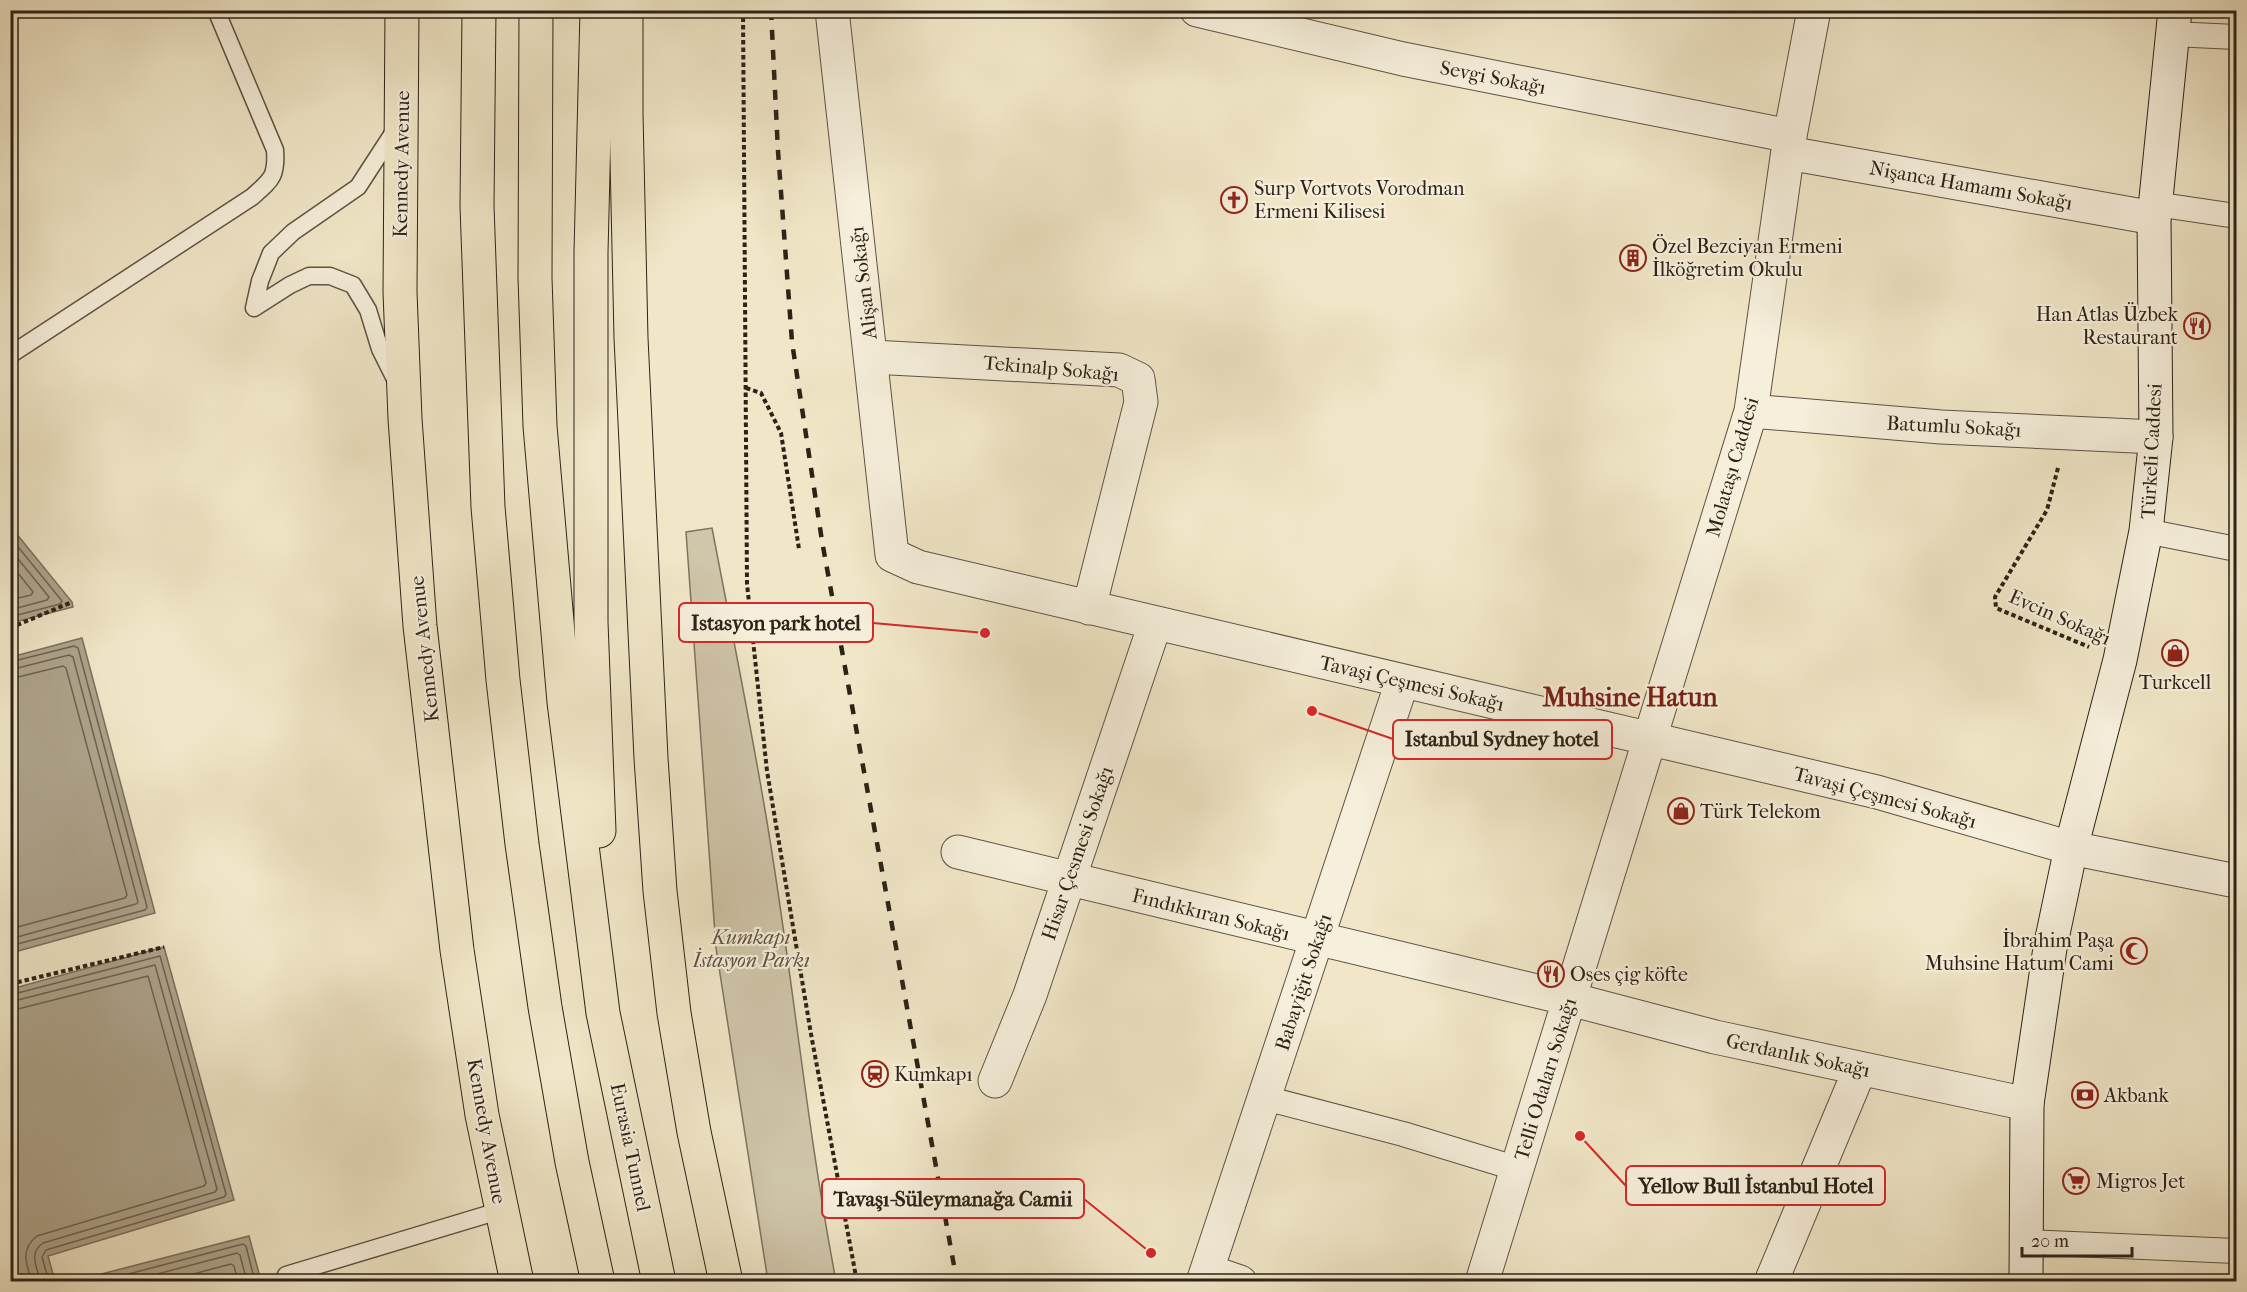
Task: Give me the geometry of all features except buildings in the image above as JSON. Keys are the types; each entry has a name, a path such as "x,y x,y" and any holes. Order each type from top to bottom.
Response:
{"main road":[{"name":"Kennedy Avenue","path":"402,10 399,292 420,626 457,950 482,1115 517,1281"},
{"path":"480,10 477,206 482,360 488,507 503,680 522,844 545,1007 572,1162 598,1281"},
{"path":"536,10 535,278 540,426 564,702 603,1012"},
{"path":"597,10 591,252 591,622 603,1012"},
{"path":"626,10 631,338 651,758 660,891 674,1013 694,1132 726,1281"},
{"name":"Eurasia Tunnel","path":"603,1012 659,1281"}],"street":[{"name":"Alişan Sokağı","path":"832,10 892,555"},
{"name":"Sevgi Sokağı","path":"1197,10 1403,59 1789,144"},
{"name":"Molataşı Caddesi","path":"1650,740 1751,411 1789,144 1814,10"},
{"path":"2174,22 2236,37"},
{"name":"Türkeli Caddesi","path":"2026,1281 2027,1104 2050,948 2071,848 2120,660 2146,531 2156,437 2154,211 2174,22"},
{"name":"Nişanca Hamamı Sokağı","path":"1789,144 2154,211"},
{"path":"2154,211 2236,216"},
{"name":"Tekinalp Sokağı","path":"872,357 1119,370 1138,379 1141,402 1089,608"},
{"name":"Batumlu Sokağı","path":"1751,411 1941,427 2156,437"},
{"path":"2146,531 2236,549"},
{"name":"Tavaşi Çeşmesi Sokağı","path":"892,555 918,567 1877,792 2071,848 2236,881"},
{"name":"Hisar Çesmesi Sokağı","path":"995,1081 1030,995 1155,624"},
{"name":"Babayiğit Sokağı","path":"1205,1276 1402,682"},
{"name":"Telli Odaları Sokağı","path":"1482,1281 1650,740"},
{"name":"Fındıkkıran Sokağı","path":"958,852 1570,999"},
{"name":"Gerdanlık Sokağı","path":"1570,999 1715,1037 2027,1104"},
{"path":"1771,1281 1860,1069"},
{"path":"1265,1098 1403,1134 1518,1169"},
{"path":"2027,1242 2236,1251"},
{"path":"1205,1276 1240,1281"}],"lane":[{"path":"10,355 252,197 272,180 276,167 275,150 216,10"},
{"path":"401,121 358,187 292,232 271,253 260,281 254,308 309,276 330,276 352,285 369,310 380,348 404,398"},
{"path":"286,1275 502,1210"}],"path":[{"path":"743,10 747,585 767,771 811,1034 857,1281"},
{"path":"746,388 761,393 781,433 799,549"},
{"name":"Evcin Sokağı","path":"2060,432 2057,474 2047,510 1995,597 1996,608 2120,660"},
{"path":"10,628 72,602"},
{"path":"10,984 164,947"}],"green space":[{"name":"Kumkapı İstasyon Parkı","path":"712,528 765,810 816,1164 836,1281 769,1281 767,1275 716,948 686,532"}],"water":[{"path":"11,527 72,602 73,607 11,623"},
{"path":"82,638 155,913 11,953 11,657"},
{"path":"164,947 234,1200 48,1256 55,1281 11,1281 11,989"},
{"path":"249,1236 261,1281 74,1281"}],"railway":[{"path":"771,10 778,151 792,342 822,541 957,1282"}],"place":[{"name":"Surp Vortvots Vorodman Ermeni Kilisesi","path":"1234,200"},
{"name":"Özel Bezciyan Ermeni İlköğretim Okulu","path":"1633,258"},
{"name":"Han Atlas Üzbek Restaurant","path":"2197,326"},
{"name":"Istasyon park hotel","path":"985,633"},
{"name":"Turkcell","path":"2175,653"},
{"name":"Istanbul Sydney hotel","path":"1312,711"},
{"name":"Türk Telekom","path":"1681,811"},
{"name":"İbrahim Paşa Muhsine Hatum Cami","path":"2134,951"},
{"name":"Oses çig köfte","path":"1551,974"},
{"name":"Kumkapı","path":"875,1074"},
{"name":"Akbank","path":"2085,1095"},
{"name":"Yellow Bull İstanbul Hotel","path":"1580,1136"},
{"name":"Migros Jet","path":"2076,1181"},
{"name":"Tavaşı-Süleymanağa Camii","path":"1151,1253"}],"district":[{"name":"Muhsine Hatun","path":"1630,697"}]}
